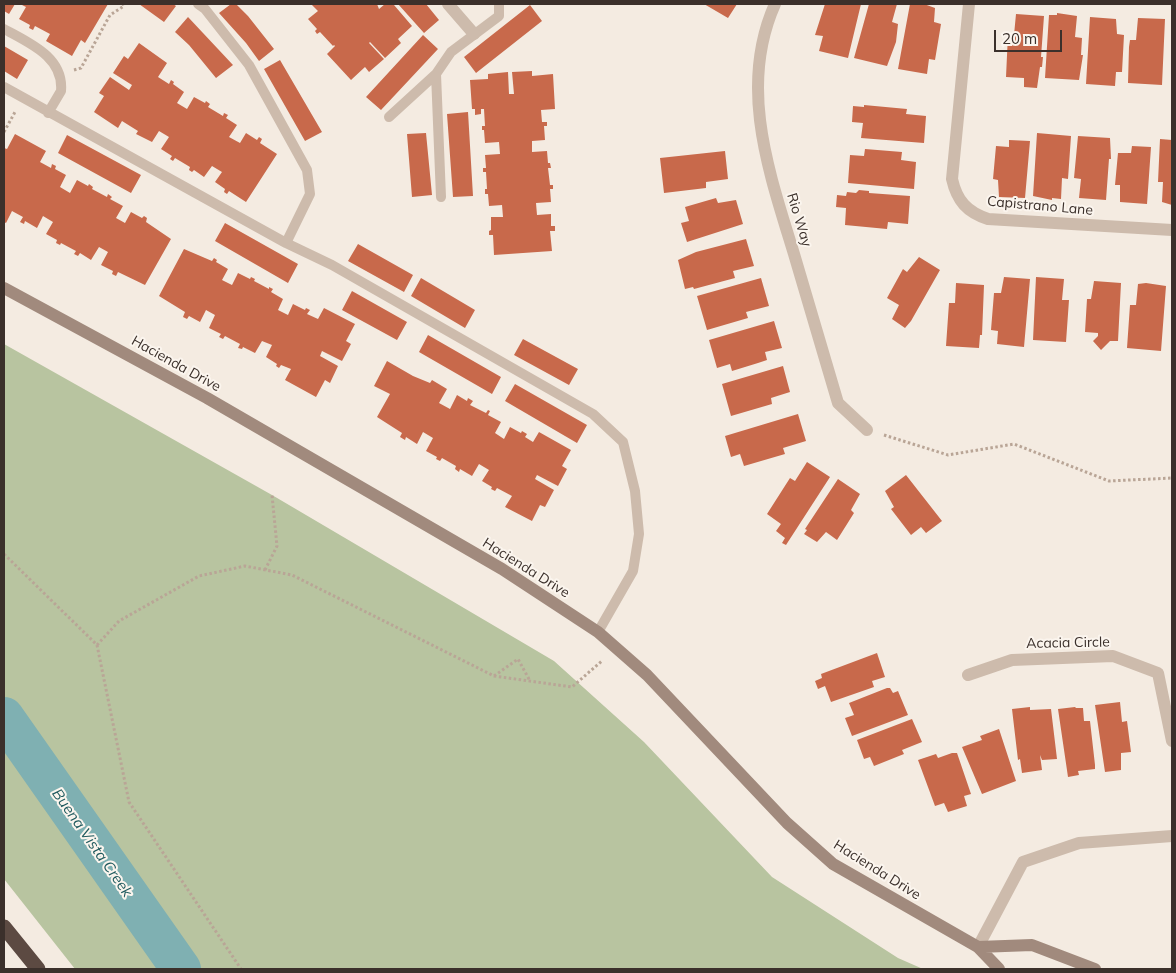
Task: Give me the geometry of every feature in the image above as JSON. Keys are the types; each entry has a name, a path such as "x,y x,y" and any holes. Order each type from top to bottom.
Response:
{"highway":[{"path":"4,927 38,969"}],"main road":[{"name":"Hacienda Drive","path":"4,288 207,398 502,569 598,632 647,675 787,823 833,864 978,947 999,969"},
{"path":"978,947 1032,945 1095,969"}],"street":[{"path":"448,4 474,34"},
{"name":"Rio Way","path":"775,4 767,22 758,61 758,108 765,158 838,403 868,430"},
{"name":"Capistrano Lane","path":"969,4 952,179 956,193 972,213 988,219 1172,230"},
{"name":"Acacia Circle","path":"968,675 1012,660 1113,656 1158,673 1172,741"},
{"path":"978,947 1023,862 1079,844 1172,834"}],"lane":[{"path":"198,4 205,9 250,65 307,170 310,194 286,243"},
{"path":"388,117 436,74 451,52 499,16 499,4"},
{"path":"4,29 48,56 56,65 61,91 48,113"},
{"path":"436,74 441,197"},
{"path":"4,87 286,243 332,265 593,414 623,442 635,491 639,534 633,571 598,632"}],"path":[{"path":"59,74 81,68 110,15 124,6 123,4"},
{"path":"4,132 23,98"},
{"path":"868,430 948,455 1014,444 1109,481 1172,478"},
{"path":"265,570 276,546 272,495"},
{"path":"4,554 98,645 129,802 240,969"},
{"path":"98,645 119,621 198,576 245,566 292,575 494,676 572,687 617,648"},
{"path":"494,676 518,659 530,681"}],"green space":[{"path":"4,344 272,495 554,661 644,742 772,877 898,958 923,969 75,969 4,879"}],"building":[{"path":"4,4 15,4 9,14 4,11"},
{"path":"20,4 108,4 85,43 81,40 72,56 46,41 50,34 35,26 33,30 29,28 30,25 19,19 26,7"},
{"path":"139,4 173,4 176,6 164,22"},
{"path":"231,4 236,4 248,16 274,49 259,61 246,43 219,13"},
{"path":"311,4 377,4 379,9 385,4 395,4 412,26 398,39 401,43 385,58 370,42 384,59 369,72 365,67 351,80 327,54 335,46 320,32 317,34 315,31 317,29 308,19 318,11"},
{"path":"398,4 426,4 439,20 424,33"},
{"path":"704,4 737,4 728,18"},
{"path":"825,4 861,4 848,58 819,51 823,36 815,35"},
{"path":"869,4 897,4 892,22 898,24 896,42 887,66 854,58"},
{"path":"910,4 924,4 935,8 934,22 941,24 935,60 929,59 927,74 898,69"},
{"path":"530,5 542,21 476,73 464,57"},
{"path":"1057,13 1077,16 1075,37 1082,38 1081,55 1083,55 1079,80 1045,78 1049,15 1057,15"},
{"path":"1016,14 1044,16 1041,57 1043,57 1037,88 1024,87 1024,78 1006,77 1008,34 1014,35"},
{"path":"188,17 233,65 216,78 189,45 175,32"},
{"path":"1090,17 1116,19 1117,34 1124,35 1122,72 1116,72 1115,86 1086,84"},
{"path":"1138,18 1165,19 1162,85 1128,83 1130,40 1136,40"},
{"path":"423,35 438,49 381,110 366,97"},
{"path":"139,43 167,63 158,77 169,84 171,80 174,82 173,84 184,92 177,103 187,109 194,97 205,103 206,101 210,104 208,107 223,116 224,113 228,115 226,118 237,125 229,137 240,143 246,133 257,140 259,137 262,139 260,143 277,154 246,202 229,191 227,194 224,192 225,189 215,182 222,172 212,166 204,177 194,170 192,172 189,170 190,167 175,158 173,161 170,159 172,156 161,149 169,137 159,131 152,142 136,134 138,131 122,121 118,128 94,112 104,96 99,93 110,77 129,90 132,85 113,73 124,56 128,59"},
{"path":"4,46 28,60 17,79 4,71"},
{"path":"280,60 322,132 305,141 264,69"},
{"path":"532,71 532,76 553,74 555,109 541,110 542,122 547,122 547,126 544,126 545,140 532,141 532,152 547,151 548,163 550,163 551,168 548,168 550,185 553,185 553,189 550,189 551,202 536,203 537,215 551,214 551,226 555,226 555,231 550,231 552,251 494,255 493,235 489,235 491,217 503,217 502,205 489,206 488,194 485,194 485,189 487,189 486,172 483,172 483,168 486,168 485,155 500,154 499,142 485,143 484,130 482,130 482,126 485,126 484,109 481,109 481,114 475,115 475,109 472,109 470,80 488,79 488,74 508,72 509,94 514,94 512,72"},
{"path":"864,105 907,109 906,114 926,116 924,143 861,138 863,123 852,122 853,106 864,107"},
{"path":"468,112 473,196 453,197 447,114"},
{"path":"426,133 432,195 412,197 407,134"},
{"path":"1037,133 1071,136 1068,179 1062,178 1061,199 1052,198 1052,200 1033,196"},
{"path":"15,134 46,151 40,162 51,168 52,164 56,166 55,169 66,175 60,187 70,193 77,180 88,186 89,184 93,187 92,189 107,197 108,194 112,197 110,199 123,206 116,218 125,223 131,212 142,218 144,216 147,218 146,222 171,239 145,285 118,272 116,276 112,274 113,271 101,265 108,252 99,247 91,260 80,253 78,256 74,254 76,251 61,243 60,245 56,243 57,240 46,234 53,222 43,216 37,228 25,221 24,224 20,222 23,217 12,211 6,223 4,222 4,148 7,149"},
{"path":"67,135 141,175 131,193 58,153"},
{"path":"1078,136 1110,138 1111,159 1109,159 1106,200 1079,198 1081,179 1074,178"},
{"path":"1160,139 1172,140 1172,205 1162,202 1163,182 1158,182"},
{"path":"1009,140 1030,141 1025,198 999,197 998,180 993,179 996,146 1009,147"},
{"path":"1132,146 1151,147 1147,204 1120,202 1120,185 1115,185 1118,153 1131,153"},
{"path":"865,149 902,152 901,160 916,162 914,189 848,183 850,155 864,156"},
{"path":"725,151 728,179 706,182 706,188 664,193 660,158"},
{"path":"859,190 869,191 869,193 910,196 908,224 888,222 887,229 845,225 846,208 836,207 837,195 846,196 847,192 856,193"},
{"path":"716,198 718,203 736,200 743,224 687,242 681,223 689,221 685,207"},
{"path":"225,223 298,264 288,283 215,241"},
{"path":"746,239 754,266 733,271 735,278 694,289 693,287 685,289 678,260 696,252"},
{"path":"358,244 413,275 404,292 348,261"},
{"path":"184,249 212,261 214,258 217,260 216,262 228,269 222,280 232,285 238,273 250,279 251,277 255,279 254,281 269,289 269,287 273,289 271,292 283,299 278,310 288,315 293,304 305,310 306,308 310,310 307,314 318,319 324,308 355,324 346,341 351,344 342,361 322,351 320,356 338,366 330,383 325,380 316,397 285,380 291,369 281,365 279,368 276,366 277,364 266,357 272,345 262,341 255,353 243,347 242,349 238,348 240,344 225,336 223,339 219,337 221,334 209,328 215,315 206,310 200,322 189,316 187,319 183,317 185,312 159,296"},
{"path":"919,257 940,270 911,321 905,328 892,319 899,305 887,298 903,269 907,272"},
{"path":"1004,277 1030,279 1024,347 997,344 998,331 991,330 994,293 1001,293"},
{"path":"1036,277 1064,279 1062,300 1069,300 1066,342 1033,340"},
{"path":"421,278 475,310 465,328 411,296"},
{"path":"761,278 769,306 746,312 748,318 707,330 697,296"},
{"path":"1094,281 1121,283 1118,341 1110,341 1101,350 1093,341 1098,336 1098,333 1085,332 1087,299 1091,299"},
{"path":"956,283 984,285 982,335 980,335 979,348 946,346 949,303 955,303"},
{"path":"1146,283 1166,286 1161,351 1127,348 1130,305 1136,305 1138,284"},
{"path":"352,291 407,322 397,340 342,310"},
{"path":"774,321 782,348 765,352 767,360 732,371 730,364 717,368 709,340"},
{"path":"428,335 501,377 492,394 419,352"},
{"path":"523,339 578,369 569,385 514,355"},
{"path":"387,361 413,376 430,383 432,380 447,389 439,403 450,409 457,395 467,401 468,398 473,401 470,405 486,413 488,410 490,411 488,415 501,422 495,433 504,439 510,427 527,434 525,437 533,442 539,432 571,450 562,466 567,469 558,486 537,475 535,479 554,490 545,507 540,505 532,521 505,507 512,496 497,488 495,491 491,489 492,487 482,481 489,470 479,464 472,476 460,469 459,472 455,469 456,466 442,458 440,461 436,459 437,457 426,451 433,438 423,432 417,444 406,437 405,440 400,437 402,433 377,417 390,394 374,386"},
{"path":"783,366 790,392 771,398 772,404 731,416 722,384"},
{"path":"515,384 587,425 577,443 505,401"},
{"path":"798,414 806,441 783,448 785,454 744,466 740,454 731,457 725,436"},
{"path":"807,462 830,477 786,545 782,543 785,538 776,531 781,524 767,514 790,478 795,481"},
{"path":"906,475 942,521 926,533 921,527 911,535 891,509 894,507 885,491"},
{"path":"838,479 860,494 851,510 854,513 837,540 826,532 817,542 804,534 807,530 805,529"},
{"path":"877,653 885,677 872,681 874,687 831,702 825,686 818,689 815,681 822,678 821,674"},
{"path":"890,688 893,693 898,691 908,715 852,736 845,718 854,715 849,703"},
{"path":"1120,702 1122,722 1127,721 1131,752 1121,753 1121,770 1105,772 1095,705"},
{"path":"1030,707 1030,710 1051,709 1057,759 1042,760 1040,755 1042,770 1022,773 1020,759 1018,760 1012,709"},
{"path":"1083,708 1084,721 1090,721 1095,769 1078,771 1079,775 1068,777 1058,709"},
{"path":"912,719 922,742 902,750 904,754 874,766 870,757 864,759 857,740"},
{"path":"999,729 1016,781 982,794 962,747 982,740 980,736"},
{"path":"957,753 971,794 964,796 967,806 948,812 944,803 935,806 918,760 936,754 938,758"}],"waterway":[{"name":"Buena Vista Creek","path":"4,717 181,969"}]}
